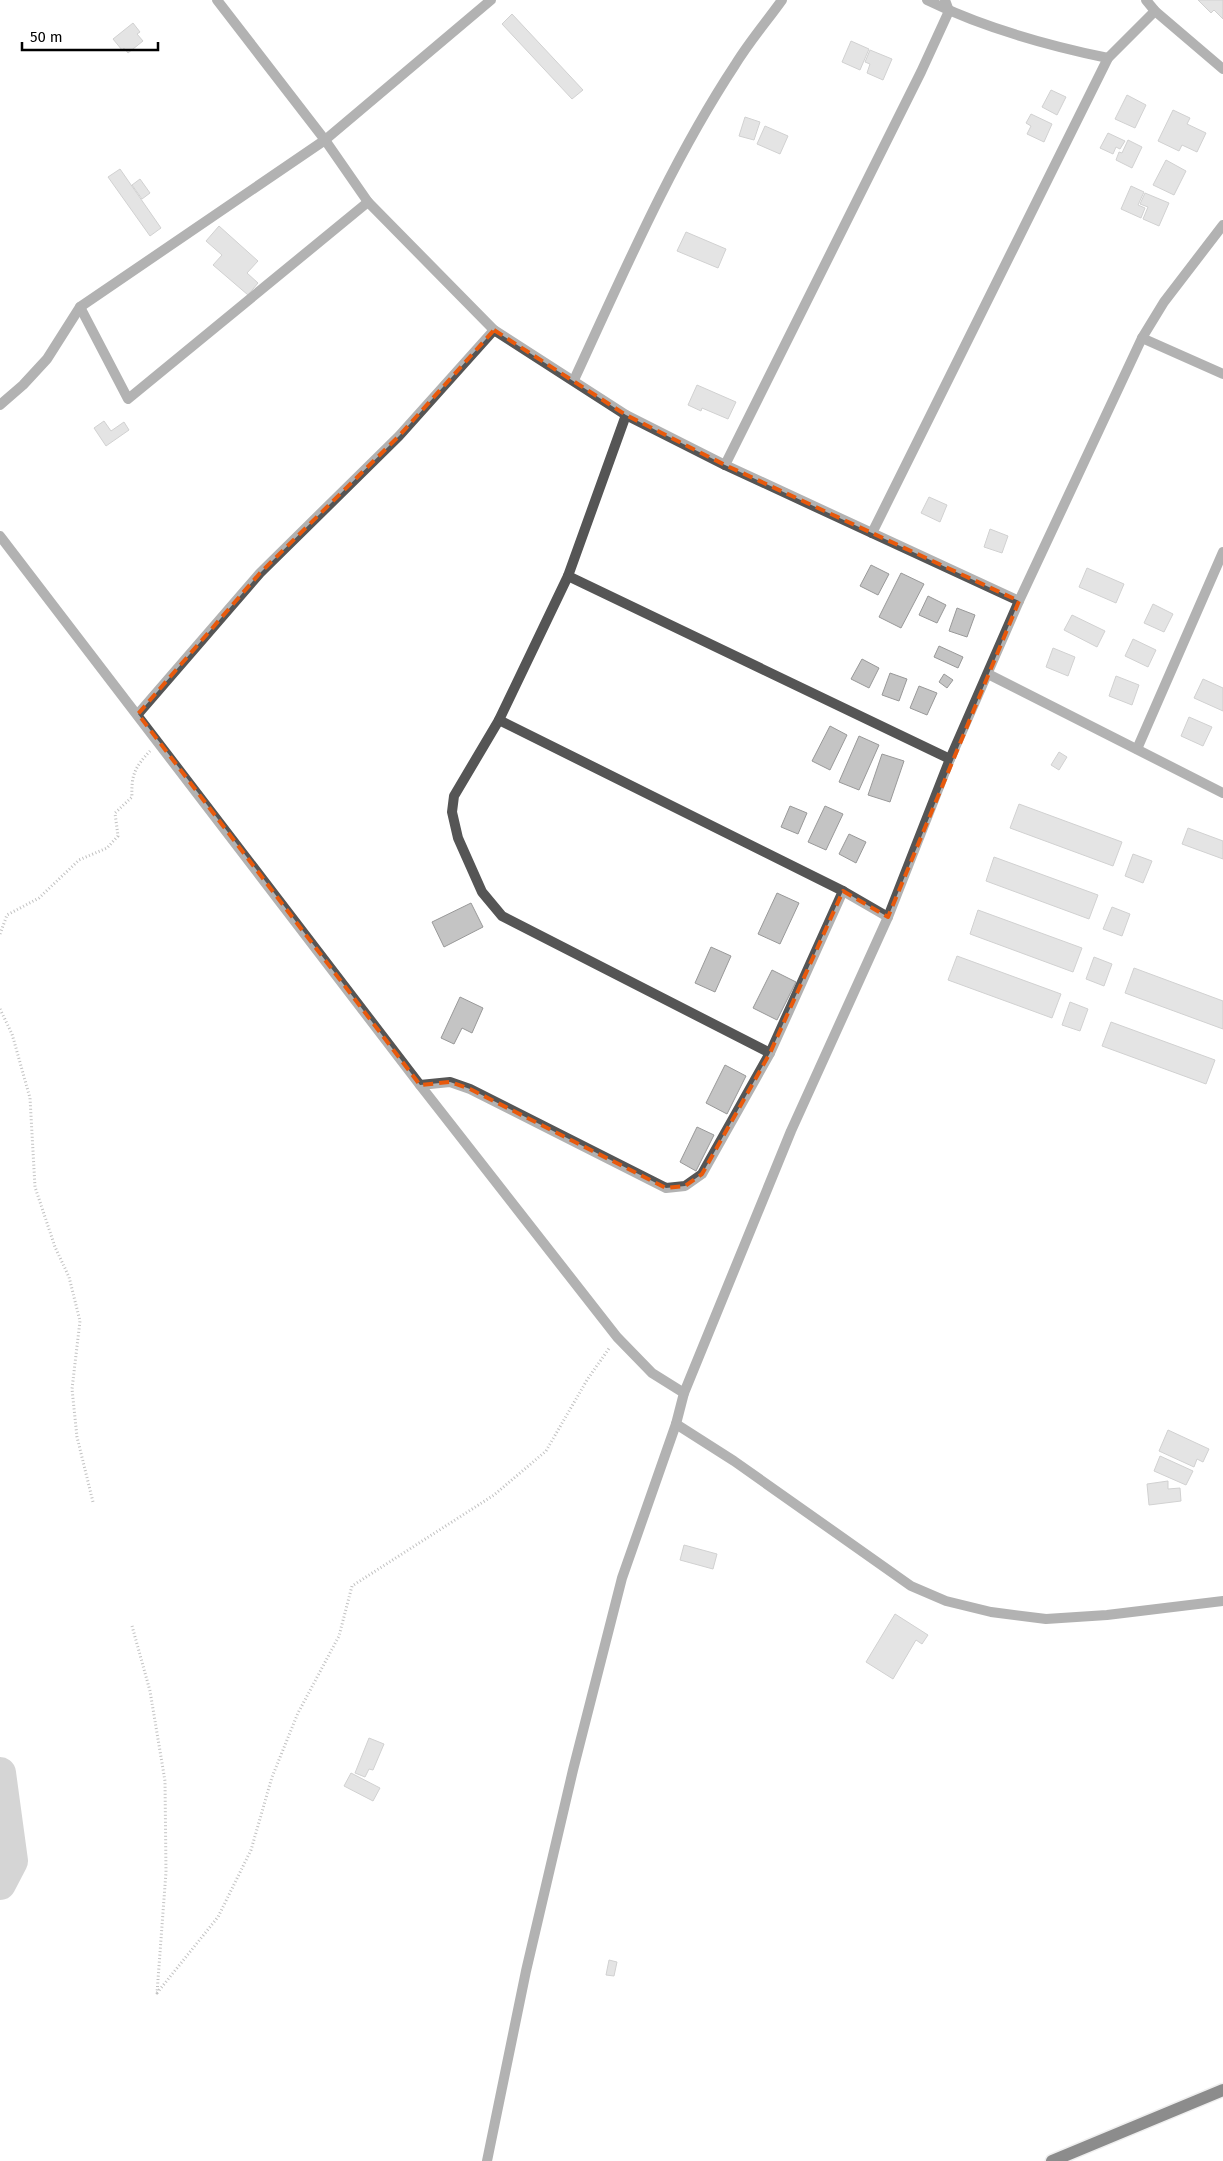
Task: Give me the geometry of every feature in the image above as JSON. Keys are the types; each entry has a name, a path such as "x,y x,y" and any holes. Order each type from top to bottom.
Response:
{"main road":[{"path":"1052,2161 1223,2090"}],"street":[{"path":"217,0 325,140 368,202 494,330 626,415 725,465 1019,601"},
{"path":"0,405 23,385 47,359 80,306 325,140 491,0"},
{"path":"574,380 644,228 698,129 735,64 782,0"},
{"path":"927,0 949,11 1044,44 1108,58"},
{"path":"725,465 949,11 945,0"},
{"path":"1146,0 1156,11 1223,69"},
{"path":"872,532 1108,58 1156,11"},
{"path":"80,306 128,399 368,202"},
{"path":"487,2161 526,1971 622,1578 676,1424 684,1393 791,1132 888,917 950,759 1019,601 1142,338 1164,302 1223,225"},
{"path":"138,714 260,573 399,436 494,330"},
{"path":"1142,338 1223,374"},
{"path":"626,415 568,576 499,720 454,796 452,812 458,838 482,892 502,916 770,1053"},
{"path":"0,536 420,1084 617,1337 652,1374 684,1393"},
{"path":"1137,749 1223,552"},
{"path":"568,576 950,759"},
{"path":"988,674 1223,793"},
{"path":"499,720 843,891 888,917"},
{"path":"420,1084 450,1082 470,1089 666,1188 685,1186 702,1174 770,1053 843,891"},
{"path":"676,1424 734,1461 911,1586 946,1601 991,1612 1046,1619 1107,1615 1176,1605 1223,1601"}],"path":[{"path":"0,934 8,915 39,898 79,860 107,848 118,836 115,813 132,797 131,780 138,764 159,742"},
{"path":"0,1009 12,1034 30,1098 35,1187 55,1247 69,1277 80,1321 72,1389 77,1437 93,1502"},
{"path":"132,1626 150,1690 165,1781 166,1872 157,1993 218,1917 251,1850 272,1777 298,1713 339,1636 352,1586 494,1495 546,1451 587,1380 617,1337"}],"highlighted area":[{"path":"494,330 626,415 725,465 1019,601 888,917 843,891 770,1053 702,1174 685,1186 666,1188 470,1089 450,1082 420,1085 138,714 260,573 399,436"}],"building":[{"path":"1198,0 1223,0 1223,19 1214,10 1211,13"},
{"path":"512,14 583,90 572,99 502,24"},
{"path":"133,23 140,32 137,34 143,41 128,53 124,48 122,50 113,39"},
{"path":"851,41 869,49 860,70 842,62"},
{"path":"870,50 892,59 883,80 867,73 870,64 865,62"},
{"path":"1051,90 1066,97 1057,115 1042,107"},
{"path":"1127,95 1146,105 1135,128 1115,119"},
{"path":"1173,110 1190,118 1187,124 1206,133 1197,152 1182,145 1179,151 1158,141"},
{"path":"1031,114 1052,124 1044,142 1027,134 1031,126 1026,123"},
{"path":"745,117 760,122 754,140 739,136"},
{"path":"765,126 788,136 780,154 757,144"},
{"path":"1108,133 1125,141 1120,149 1116,147 1113,154 1100,148"},
{"path":"1128,140 1142,147 1132,168 1116,160 1119,152 1122,153"},
{"path":"1166,160 1186,171 1174,195 1153,185"},
{"path":"120,169 161,228 150,236 108,177"},
{"path":"140,179 150,193 142,199 132,185"},
{"path":"1131,186 1144,192 1138,205 1145,208 1141,218 1121,209"},
{"path":"1145,193 1169,203 1159,226 1143,219 1148,207 1140,204"},
{"path":"219,226 258,261 247,273 258,283 248,295 213,265 222,255 206,241"},
{"path":"686,232 726,249 718,268 677,251"},
{"path":"697,385 736,402 728,419 702,408 701,411 688,405"},
{"path":"104,421 111,431 124,422 129,430 106,446 94,428"},
{"path":"929,497 947,505 940,522 921,513"},
{"path":"990,529 1008,536 1002,553 984,547"},
{"path":"871,565 889,574 878,595 860,586"},
{"path":"1087,568 1124,584 1116,603 1079,587"},
{"path":"901,573 924,584 901,628 879,617"},
{"path":"928,596 946,605 937,623 919,615"},
{"path":"1153,604 1173,614 1164,632 1144,623"},
{"path":"957,608 975,615 967,637 949,631"},
{"path":"1072,615 1105,631 1097,647 1064,630"},
{"path":"1133,639 1156,650 1148,667 1125,656"},
{"path":"939,646 963,657 958,668 934,657"},
{"path":"1053,648 1075,657 1068,676 1046,667"},
{"path":"862,659 879,668 869,688 851,679"},
{"path":"890,673 907,679 899,701 882,695"},
{"path":"944,674 953,680 947,688 939,682"},
{"path":"1116,676 1139,685 1132,705 1109,696"},
{"path":"1203,679 1223,688 1223,711 1194,698"},
{"path":"919,686 937,693 927,715 910,708"},
{"path":"1189,717 1212,727 1203,746 1181,736"},
{"path":"830,726 847,735 830,770 812,761"},
{"path":"859,736 879,745 859,790 839,782"},
{"path":"1059,752 1067,757 1059,770 1051,765"},
{"path":"882,754 904,761 890,802 868,795"},
{"path":"1019,804 1122,842 1113,866 1010,828"},
{"path":"790,806 807,813 798,834 781,827"},
{"path":"825,806 843,814 826,850 808,842"},
{"path":"1188,828 1223,841 1223,859 1182,844"},
{"path":"849,834 866,842 856,863 839,854"},
{"path":"1133,854 1152,861 1143,883 1125,876"},
{"path":"994,857 1098,895 1089,919 986,881"},
{"path":"777,893 799,903 780,944 758,934"},
{"path":"471,903 483,927 444,947 432,922"},
{"path":"1112,907 1130,914 1122,936 1103,929"},
{"path":"978,910 1082,948 1073,972 970,934"},
{"path":"711,947 731,956 715,992 695,983"},
{"path":"957,956 1061,994 1052,1018 948,980"},
{"path":"1094,957 1112,964 1104,986 1086,979"},
{"path":"1134,968 1223,1001 1223,1029 1125,993"},
{"path":"772,970 796,982 777,1020 753,1008"},
{"path":"460,997 483,1008 472,1033 462,1028 454,1044 441,1038"},
{"path":"1070,1002 1088,1009 1080,1031 1062,1025"},
{"path":"1111,1022 1215,1060 1206,1084 1102,1046"},
{"path":"725,1065 746,1076 727,1114 706,1103"},
{"path":"697,1127 714,1135 696,1171 680,1162"},
{"path":"1168,1430 1209,1449 1203,1462 1197,1459 1194,1467 1159,1451"},
{"path":"1160,1456 1193,1471 1186,1485 1154,1471"},
{"path":"1168,1481 1168,1489 1180,1488 1181,1501 1149,1505 1147,1484"},
{"path":"684,1545 717,1554 713,1569 680,1560"},
{"path":"895,1614 928,1635 922,1644 916,1640 893,1679 866,1662"},
{"path":"369,1738 384,1744 373,1770 369,1769 365,1777 355,1773"},
{"path":"351,1773 380,1788 373,1801 344,1786"},
{"path":"609,1960 617,1962 614,1976 606,1975"}],"waterway":[{"path":"0,1773 12,1861 0,1884"}]}
